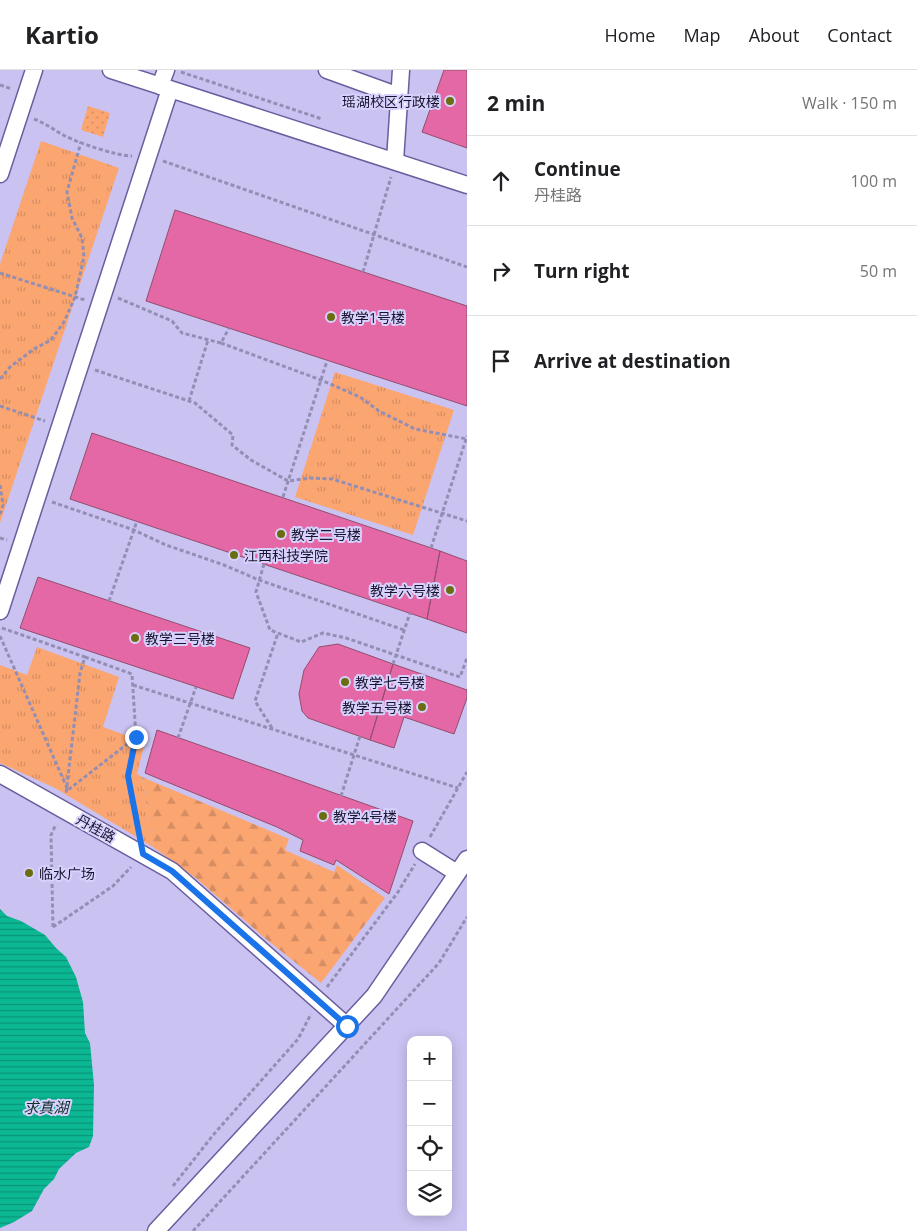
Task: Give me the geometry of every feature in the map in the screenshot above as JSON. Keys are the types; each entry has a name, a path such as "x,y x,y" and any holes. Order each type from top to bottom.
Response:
{"street":[{"path":"0,174 34,70"},
{"path":"111,70 467,184"},
{"path":"0,611 148,156 165,88 166,70"},
{"path":"327,70 399,96"},
{"path":"395,161 401,70"},
{"name":"丹桂路","path":"0,774 172,871 347,1026"},
{"path":"422,851 457,873"},
{"path":"156,1231 374,996 467,859"}],"path":[{"path":"20,115 44,123 66,137 121,156 148,156 467,267"},
{"path":"0,379 10,367 34,349 51,340 64,322 75,297 84,257 82,238 72,218 66,192 81,142"},
{"path":"363,272 395,161"},
{"path":"0,274 75,297 102,298 172,321 182,333 221,343 321,380 360,397 380,411 415,429 467,438 431,548"},
{"path":"221,343 229,328"},
{"path":"189,401 208,340"},
{"path":"283,497 327,361"},
{"path":"80,365 194,403 233,435 232,445 251,460 288,481 310,478 332,479 467,521"},
{"path":"0,406 60,426"},
{"path":"0,485 3,506 0,515"},
{"path":"37,496 134,530 166,545 224,565 259,580 404,630"},
{"path":"110,601 137,521"},
{"path":"264,564 256,592 270,630 301,642 324,633 346,638 460,677 467,658"},
{"path":"394,664 410,613"},
{"path":"0,627 85,657 132,674 136,737 128,776 143,854 113,886 53,927 51,835 68,790 80,673 85,657"},
{"path":"272,729 255,701 278,633"},
{"path":"0,636 68,790"},
{"path":"132,685 458,788"},
{"path":"178,738 196,687"},
{"path":"341,796 360,736"},
{"path":"68,790 136,737"},
{"path":"167,1194 214,1134 298,1039 318,1000 398,892 467,772"},
{"path":"193,1231 439,963 467,918"}],"shaded area":[{"name":"江西科技学院","path":"0,70 467,70 467,1231 0,1231"}],"green space":[{"path":"88,106 110,113 103,137 81,130"},
{"path":"41,141 119,168 0,523 0,264"},
{"path":"335,372 454,410 413,535 295,497"},
{"path":"37,647 119,677 103,727 145,742 137,774 142,777 153,847 55,788 0,763 0,665 27,675"},
{"path":"142,777 289,839 285,850 334,872 337,865 385,898 321,983 266,939 197,879 153,847"}],"water":[{"name":"求真湖","path":"0,909 7,916 21,921 45,935 66,957 76,977 83,1002 85,1033 90,1043 94,1085 93,1136 89,1147 76,1153 59,1169 54,1179 44,1189 32,1211 0,1228"}],"building":[{"name":"瑶湖校区行政楼","path":"444,70 467,70 467,148 422,132"},
{"name":"教学1号楼","path":"175,210 467,306 467,406 146,301"},
{"name":"教学二号楼","path":"92,433 440,551 427,619 70,499"},
{"name":"教学六号楼","path":"440,551 467,561 467,633 427,619"},
{"name":"教学三号楼","path":"38,577 250,648 233,699 20,628"},
{"name":"教学七号楼","path":"338,644 393,664 370,740 308,718 302,711 299,694 304,670 319,647"},
{"name":"教学五号楼","path":"393,664 467,690 467,698 454,734 404,717 394,748 370,740"},
{"name":"教学4号楼","path":"157,730 413,821 389,894 336,860 334,865 300,851 303,840 277,827 145,773"}],"place":[{"name":"瑶湖校区行政楼","path":"450,101"},
{"name":"教学1号楼","path":"331,317"},
{"name":"教学二号楼","path":"281,534"},
{"name":"江西科技学院","path":"234,555"},
{"name":"教学六号楼","path":"450,590"},
{"name":"教学三号楼","path":"135,638"},
{"name":"教学七号楼","path":"345,682"},
{"name":"教学五号楼","path":"422,707"},
{"name":"教学4号楼","path":"323,816"},
{"name":"临水广场","path":"29,873"}],"route":[{"path":"136,737 128,776 143,854 172,871 347,1026"}]}
